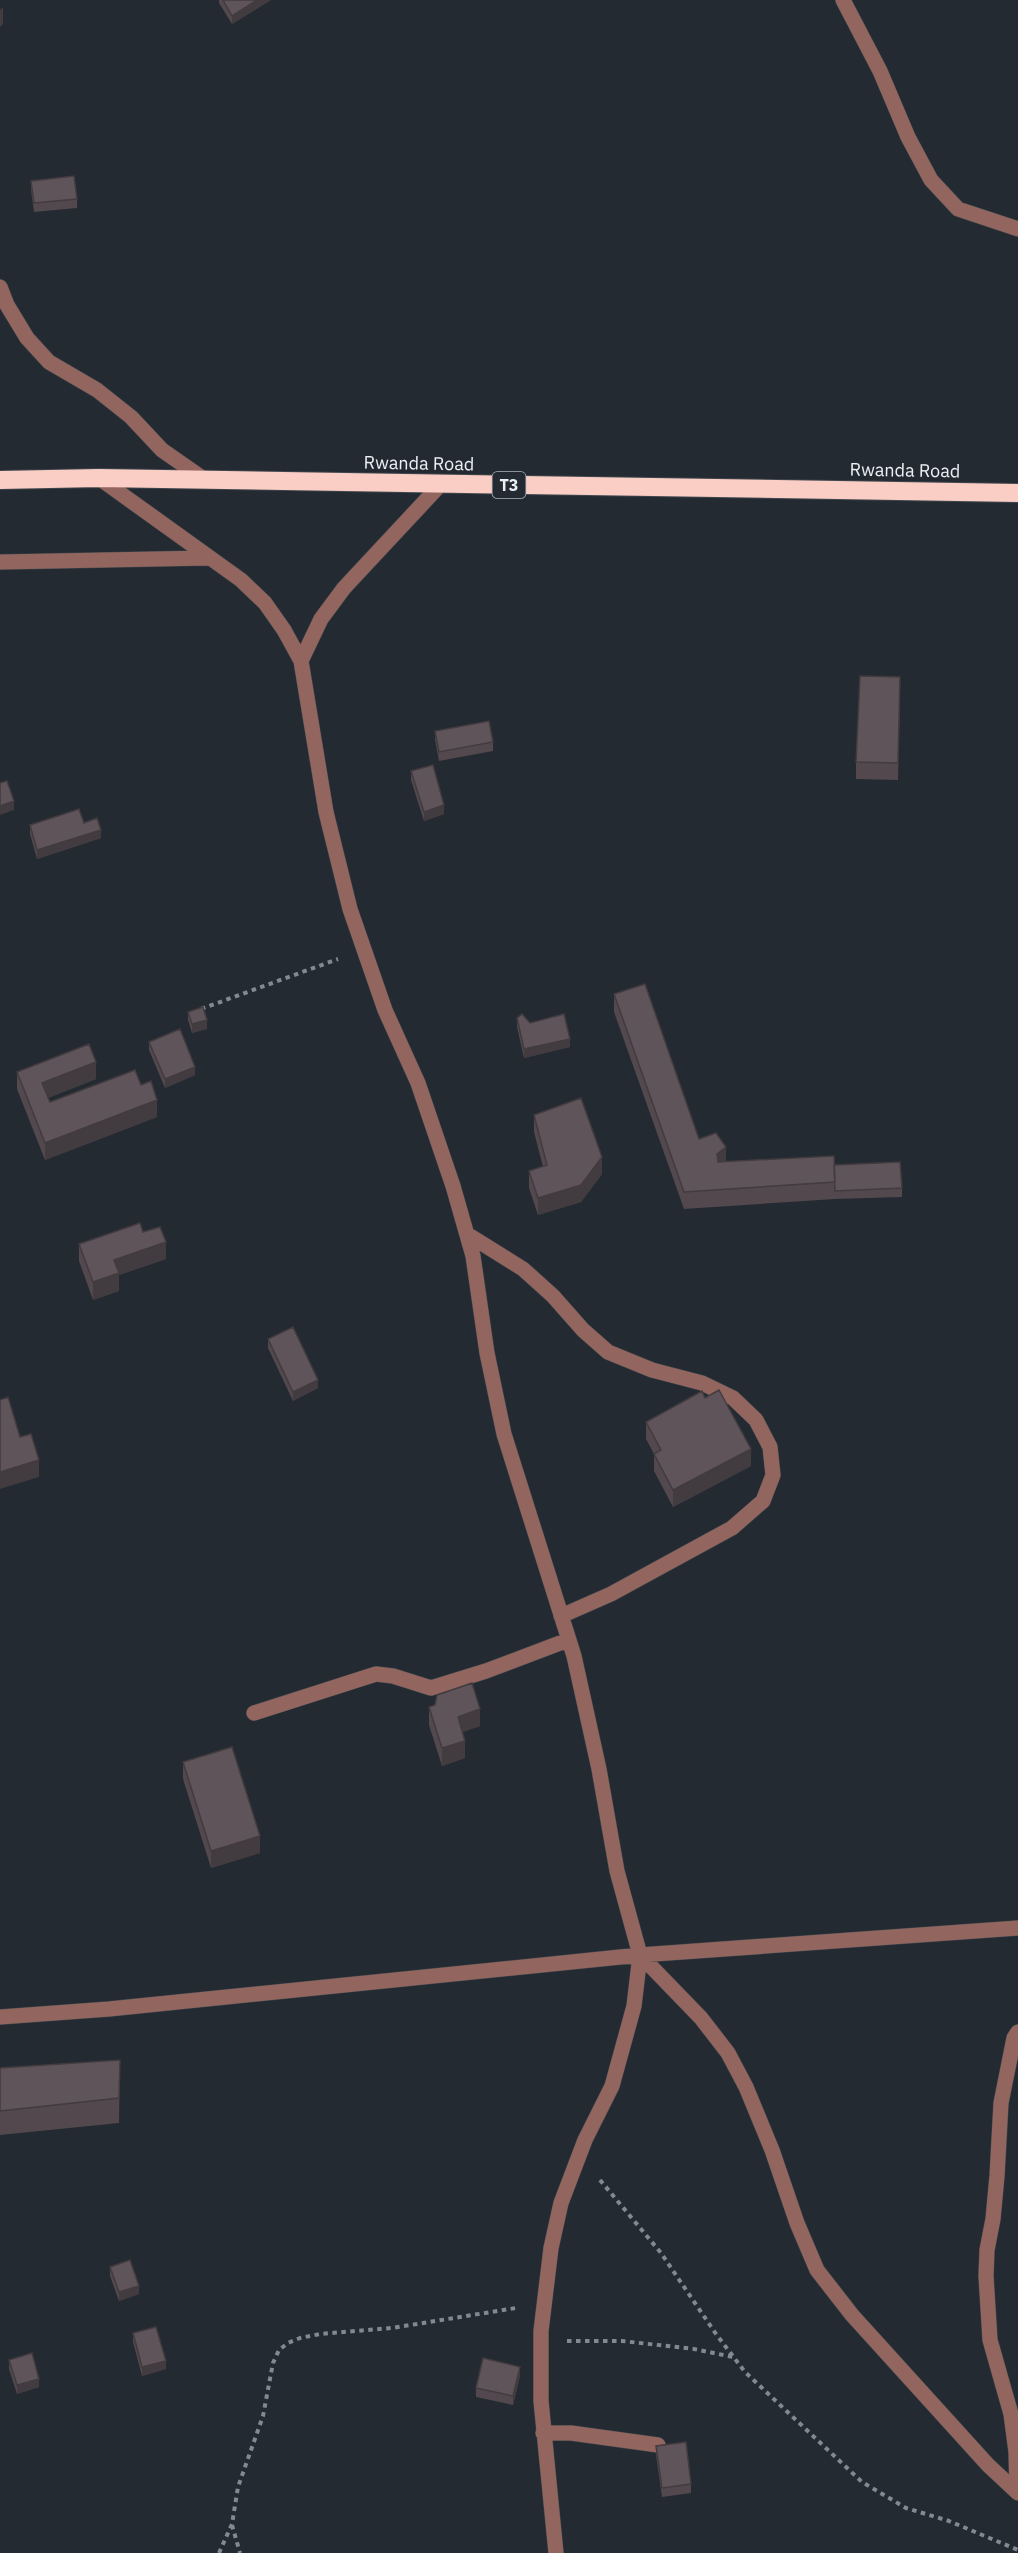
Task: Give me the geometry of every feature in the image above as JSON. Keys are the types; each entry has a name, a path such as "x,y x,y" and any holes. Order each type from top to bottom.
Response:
{"highway":[{"name":"Rwanda Road","path":"0,480 99,478 1018,493"}],"street":[{"path":"843,0 880,71 908,137 931,180 958,208 1018,229"},
{"path":"0,287 7,305 27,338 49,362 97,390 131,417 162,450 205,480"},
{"path":"99,478 241,580 265,603 284,630 301,661 326,812 350,909 385,1010 417,1083 453,1186 473,1256 487,1353 504,1434 568,1640 599,1769 617,1871 640,1955 634,2006 612,2086 580,2153 561,2203 550,2248 540,2340 543,2433 556,2553"},
{"path":"301,661 321,619 344,588 441,484"},
{"path":"0,562 208,558"},
{"path":"467,1234 523,1269 608,1352 652,1370 702,1383 733,1398 756,1420 770,1447 773,1475 763,1501 732,1528 611,1594 561,1616"},
{"path":"254,1713 376,1674 393,1676 420,1687 431,1688 568,1640"},
{"path":"0,2017 109,2009 640,1955 1018,1928"},
{"path":"640,1955 701,2018 728,2053 746,2087 772,2150 797,2223 817,2270 852,2315 988,2465 1018,2492"},
{"path":"1018,2031 1014,2038 1001,2103 997,2176 987,2250 986,2277 990,2340 1011,2414 1018,2492"},
{"path":"543,2433 571,2433 658,2445"}],"path":[{"path":"197,1010 314,969 363,948"},
{"path":"580,2153 661,2253 745,2372 862,2482 906,2508 949,2521 1018,2550"},
{"path":"219,2553 232,2524 238,2487 263,2415 273,2363 279,2350 288,2343 320,2334 392,2328 543,2302"},
{"path":"540,2340 622,2341 694,2349 733,2357"},
{"path":"232,2524 240,2553"}],"building":[{"path":"223,0 257,0 232,16"},
{"path":"74,176 77,199 34,203 31,181"},
{"path":"860,676 900,677 898,763 856,762"},
{"path":"489,721 493,742 439,752 435,731"},
{"path":"433,765 444,805 424,812 411,771"},
{"path":"7,781 14,801 0,806 0,783"},
{"path":"79,809 84,823 97,818 101,830 37,850 30,825"},
{"path":"645,984 699,1139 716,1133 726,1147 717,1154 718,1162 834,1156 835,1182 684,1192 614,994"},
{"path":"203,1007 207,1020 192,1024 188,1012"},
{"path":"522,1014 530,1023 564,1014 570,1039 524,1049 517,1018"},
{"path":"180,1029 195,1067 165,1079 149,1042"},
{"path":"89,1044 96,1062 42,1083 50,1102 135,1070 141,1085 151,1081 157,1100 45,1143 17,1072"},
{"path":"581,1098 602,1157 581,1185 538,1198 529,1171 547,1165 534,1115"},
{"path":"900,1162 902,1188 835,1191 834,1165"},
{"path":"140,1223 143,1232 160,1227 166,1242 114,1260 119,1273 93,1282 79,1244"},
{"path":"293,1327 318,1380 293,1392 268,1339"},
{"path":"719,1390 751,1449 673,1490 654,1454 661,1450 646,1422 702,1391 705,1398"},
{"path":"8,1397 20,1437 31,1434 39,1460 0,1472 0,1400"},
{"path":"472,1683 480,1709 458,1717 465,1741 442,1748 429,1707 435,1705 437,1695"},
{"path":"232,1747 260,1836 211,1851 183,1762"},
{"path":"120,2060 119,2098 0,2111 0,2068"},
{"path":"130,2260 139,2286 119,2292 110,2267"},
{"path":"156,2327 166,2361 142,2367 133,2333"},
{"path":"32,2353 39,2379 17,2385 9,2360"},
{"path":"483,2358 520,2367 513,2396 476,2388"},
{"path":"686,2442 691,2484 662,2488 656,2446"}]}
